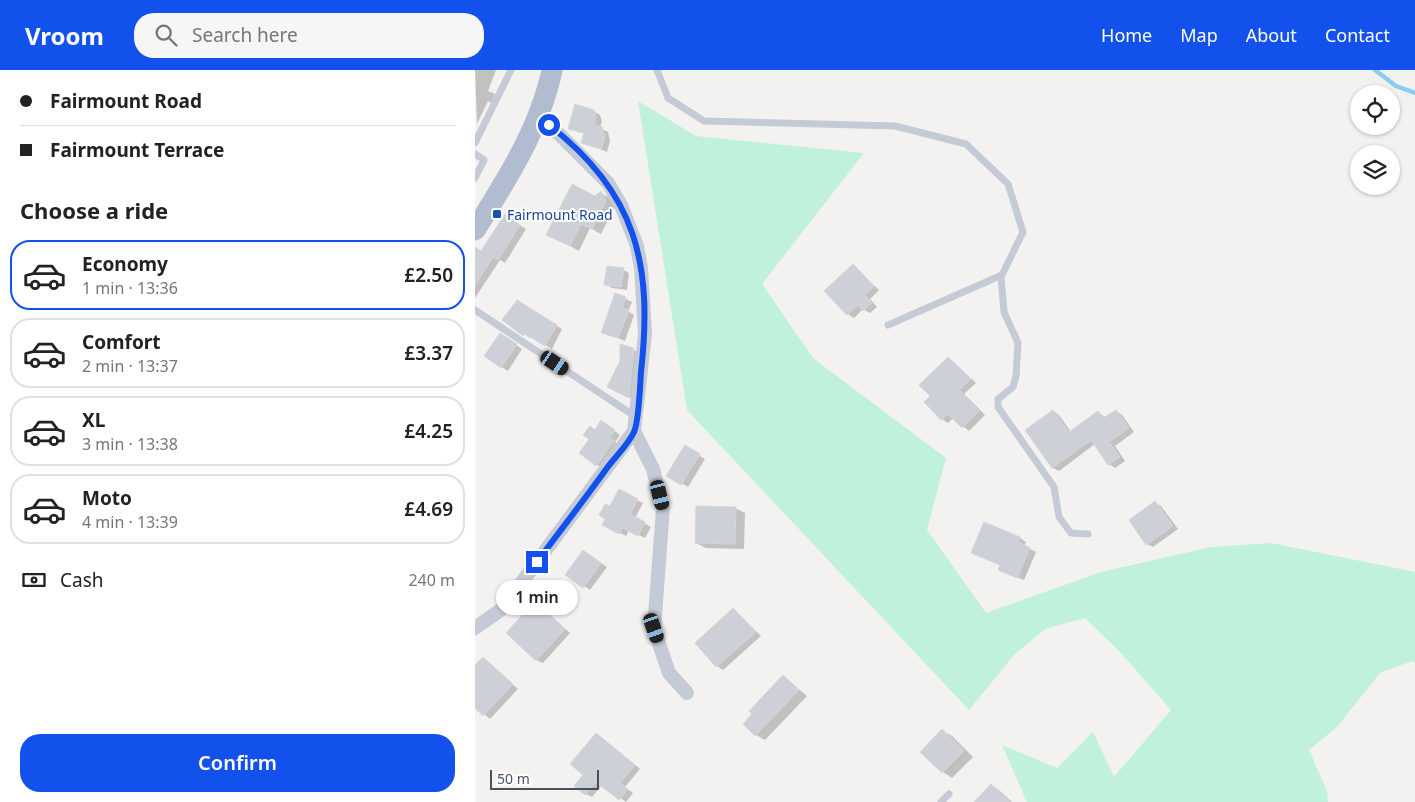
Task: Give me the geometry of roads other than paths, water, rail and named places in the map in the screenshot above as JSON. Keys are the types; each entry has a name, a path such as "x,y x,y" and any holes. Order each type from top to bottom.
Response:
{"main road":[{"path":"475,230 521,152 536,119 552,70"}],"street":[{"path":"475,628 502,609 591,482 634,431 636,417 645,334 641,268 631,227 608,183 595,167 559,134 536,119"},
{"path":"634,431 653,469 663,508 654,628 669,673 687,693"}],"lane":[{"path":"475,143 511,70"},
{"path":"657,70 668,98 703,121 895,126 966,144 1008,184 1023,232 1002,275 1004,312 1018,343 1016,376 1013,387 998,399 999,407 1054,487 1059,517 1071,533 1088,534"},
{"path":"475,154 484,160 475,178"},
{"path":"888,325 1002,275"},
{"path":"475,310 636,417"},
{"path":"941,802 949,794"}],"waterway":[{"path":"1375,70 1396,86 1415,93"}],"place":[{"name":"Fairmount Road","path":"497,214"}]}
